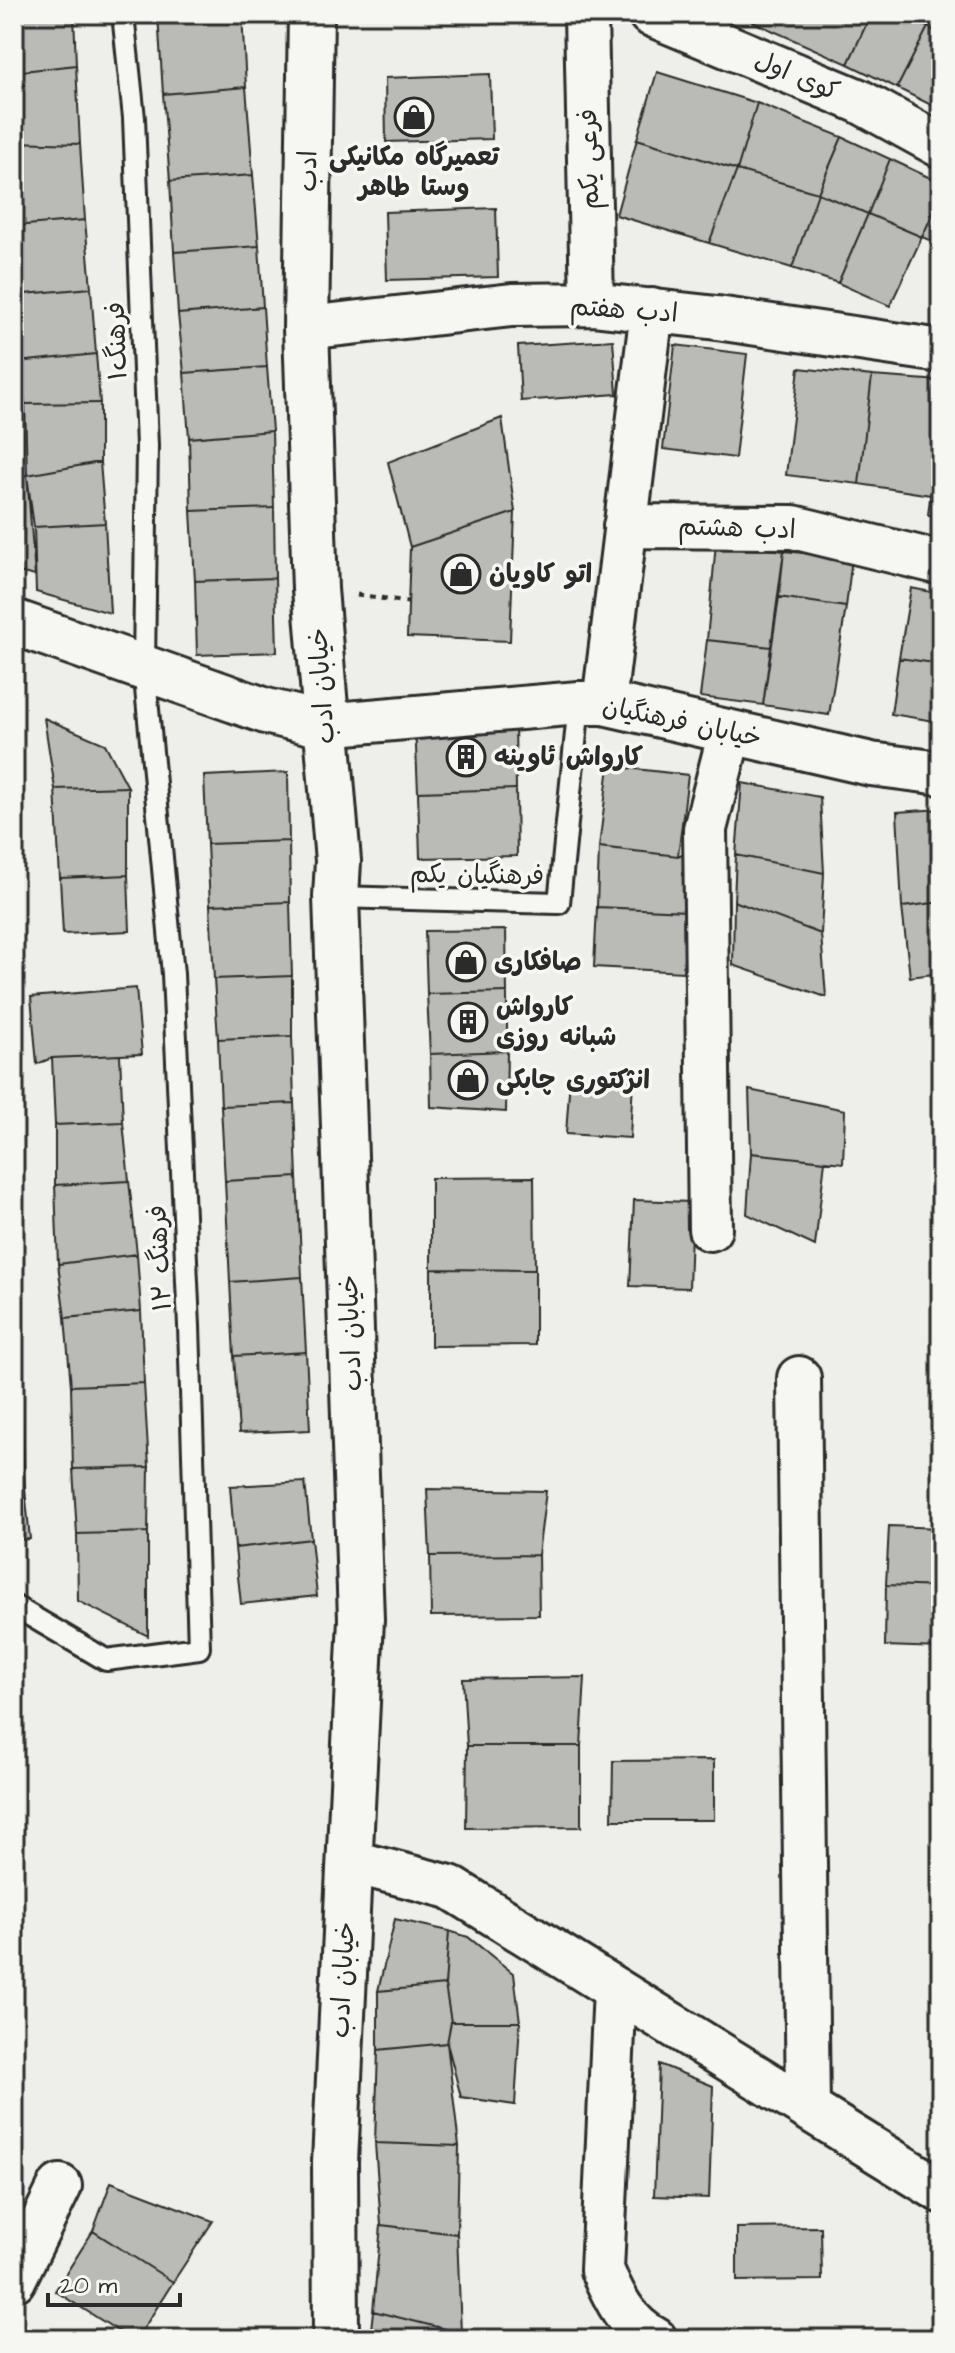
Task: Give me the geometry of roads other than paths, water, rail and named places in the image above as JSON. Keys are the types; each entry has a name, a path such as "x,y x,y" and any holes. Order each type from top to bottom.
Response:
{"street":[{"name":"ادب","path":"306,328 311,14"},
{"name":"فرعی یکم","path":"586,14 592,304"},
{"name":"کوی اول","path":"650,14 859,101 941,146"},
{"name":"ادب هفتم","path":"306,328 512,305 592,304 941,351"},
{"path":"591,703 625,526 652,310"},
{"name":"خیابان ادب","path":"306,328 315,589 324,725 338,861 336,897 361,1619 335,2162 336,2339"},
{"name":"ادب هشتم","path":"625,526 793,527 941,563"},
{"path":"14,622 266,711 324,725"},
{"name":"خیابان فرهنگیان","path":"324,725 591,703 871,764 941,773"},
{"path":"710,1229 705,829 730,732"},
{"path":"799,1378 808,2109"},
{"path":"349,1861 450,1887 941,2191"},
{"path":"615,1989 602,2270 616,2301 642,2333 655,2339"},
{"path":"14,2280 60,2186"}],"lane":[{"name":"فرهنگ۱","path":"123,14 134,118 147,446 144,667"},
{"name":"فرهنگ ۱۲","path":"14,1606 106,1660 199,1648 189,1326 173,974 144,667"},
{"name":"فرهنگیان یکم","path":"336,897 559,903 591,703"}],"place":[{"name":"تعمیرگاه مکانیکی وستا طاهر","path":"414,117"},
{"name":"اتو کاویان","path":"461,574"},
{"name":"کارواش ئاوینه","path":"466,757"},
{"name":"صافکاری","path":"466,962"},
{"name":"کارواش شبانه روزی","path":"468,1022"},
{"name":"انژکتوری چابکی","path":"468,1080"}]}
